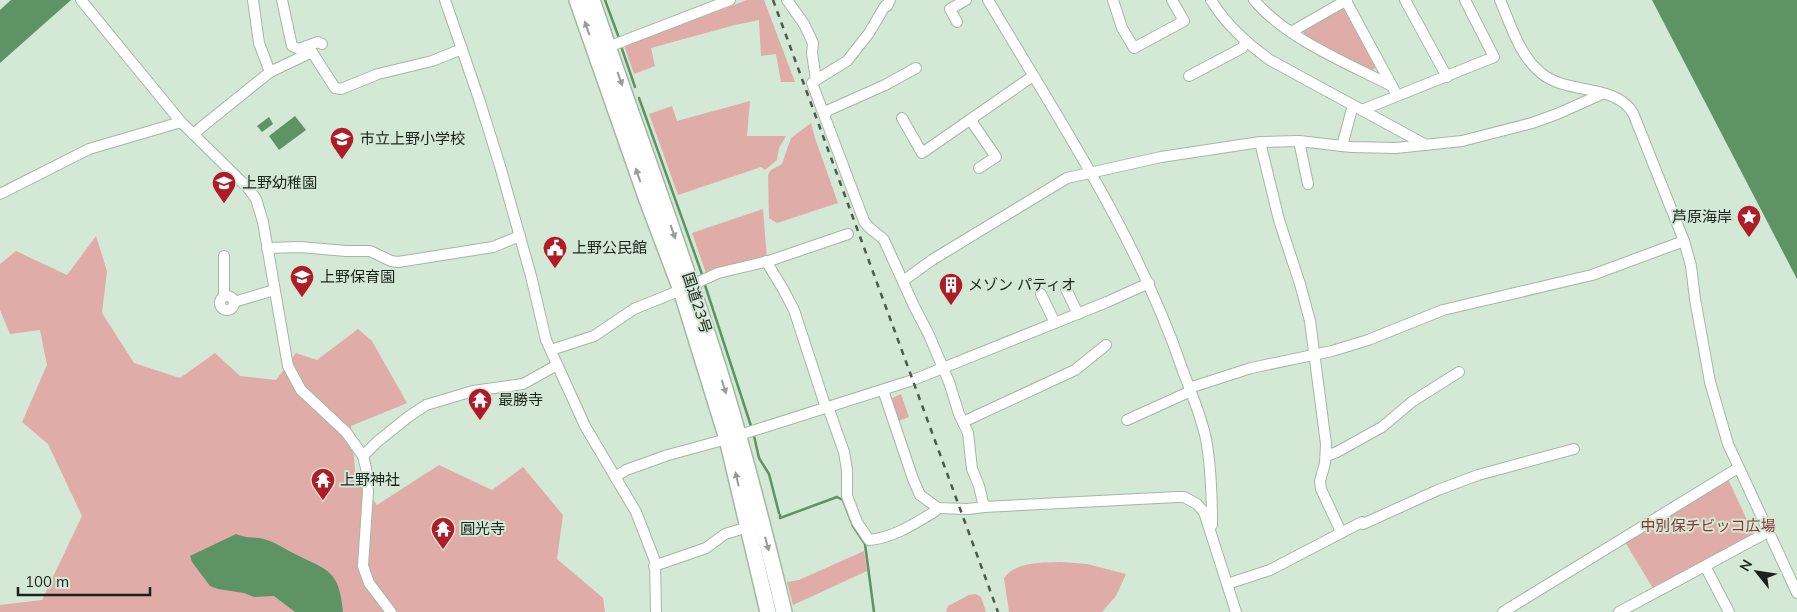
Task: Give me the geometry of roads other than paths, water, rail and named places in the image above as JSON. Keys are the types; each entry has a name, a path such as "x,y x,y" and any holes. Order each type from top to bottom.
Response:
{"highway":[{"name":"国道23号","path":"578,0 647,200 686,288"},
{"name":"国道23号","path":"592,0 733,437 784,612"},
{"name":"国道23号","path":"733,437 748,527 768,612"}],"street":[{"path":"82,0 181,122 253,193 262,214 283,346 290,372 301,390 351,437 363,456 368,492 363,566 369,583 392,612"},
{"path":"253,0 259,43 270,72"},
{"path":"282,0 292,46 298,50 318,42 322,44"},
{"path":"445,0 480,99 520,236 535,291 542,326 557,365 585,426 636,512 655,561 656,612"},
{"path":"608,46 730,0"},
{"path":"787,0 804,24 813,43 812,53 816,80"},
{"path":"890,0 848,61 812,84 864,221 868,228 884,240 944,368 968,433 972,469 979,486 984,507"},
{"path":"957,22 950,9 966,0"},
{"path":"988,0 1091,173 1149,283 1202,421 1210,478 1212,534"},
{"path":"1113,0 1122,28 1134,48 1184,21 1172,0"},
{"path":"1211,0 1229,25 1246,42 1270,60 1427,146"},
{"path":"1254,0 1270,17 1291,32 1395,91"},
{"path":"1291,32 1346,0 1395,91"},
{"path":"1405,0 1447,76"},
{"path":"1342,146 1357,108 1395,91 1447,76 1494,56 1466,0"},
{"path":"1500,0 1523,52 1542,74 1566,85 1620,98 1630,107 1684,241 1692,266 1695,299 1710,382 1728,444 1797,593"},
{"path":"1189,76 1242,48 1246,42"},
{"path":"193,134 270,72 312,52 335,88 341,89 378,74 432,61 462,49"},
{"path":"824,114 916,68"},
{"path":"902,118 922,153 1033,76"},
{"path":"903,282 932,260 1067,178 1161,157 1260,142 1299,140 1342,146 1396,148 1462,141 1532,123 1602,94"},
{"path":"972,119 974,125 996,157 979,168"},
{"path":"0,194 89,150 181,122"},
{"path":"1299,140 1308,184"},
{"path":"1260,142 1284,237 1310,320 1313,356 1326,444 1325,463 1320,481 1321,489 1341,532"},
{"path":"551,350 594,336 634,309 686,288 718,272 769,261 848,234"},
{"path":"267,248 300,247 370,251 391,261 398,262 493,247 520,236"},
{"path":"1127,420 1190,389 1251,368 1313,356 1368,340 1442,310 1592,274 1684,241"},
{"path":"224,256 220,304 230,297 234,302 274,290"},
{"path":"766,261 794,310 844,452 847,470 847,496 857,522 869,540 884,538 902,530 938,508"},
{"path":"615,477 626,470 660,458 883,390 944,368 1149,283"},
{"path":"1066,289 1078,314"},
{"path":"1041,294 1055,323"},
{"path":"963,422 1075,370 1106,344"},
{"path":"363,456 377,442 426,405 473,391 523,384 557,365"},
{"path":"1326,456 1337,452 1382,427 1413,401 1459,372"},
{"path":"883,390 920,495 938,508 968,509 1184,497 1197,504 1204,512 1212,534 1236,612"},
{"path":"1227,584 1270,570 1341,532 1438,490 1478,475 1574,449"},
{"path":"1503,612 1738,468"},
{"path":"654,566 706,548 726,534 748,527"},
{"path":"1619,612 1768,532"},
{"path":"1705,566 1729,612"}],"waterway":[{"path":"605,0 619,38"},
{"path":"622,49 635,87"},
{"path":"639,98 703,277"},
{"path":"704,282 751,426"},
{"path":"754,436 759,458 769,474 779,513"},
{"path":"780,515 780,518 837,497 843,500 853,526 865,544 874,612"}],"railway":[{"path":"773,0 998,612"}],"place":[{"name":"市立上野小学校","path":"342,160"},
{"name":"上野幼稚園","path":"224,204"},
{"name":"芦原海岸","path":"1749,238"},
{"name":"上野公民館","path":"555,269"},
{"name":"上野保育園","path":"302,298"},
{"name":"メゾン パティオ","path":"951,306"},
{"name":"最勝寺","path":"480,421"},
{"name":"上野神社","path":"323,501"},
{"name":"圓光寺","path":"443,550"}],"park label":[{"name":"中別保チビッコ広場","path":"1708,526"}]}
